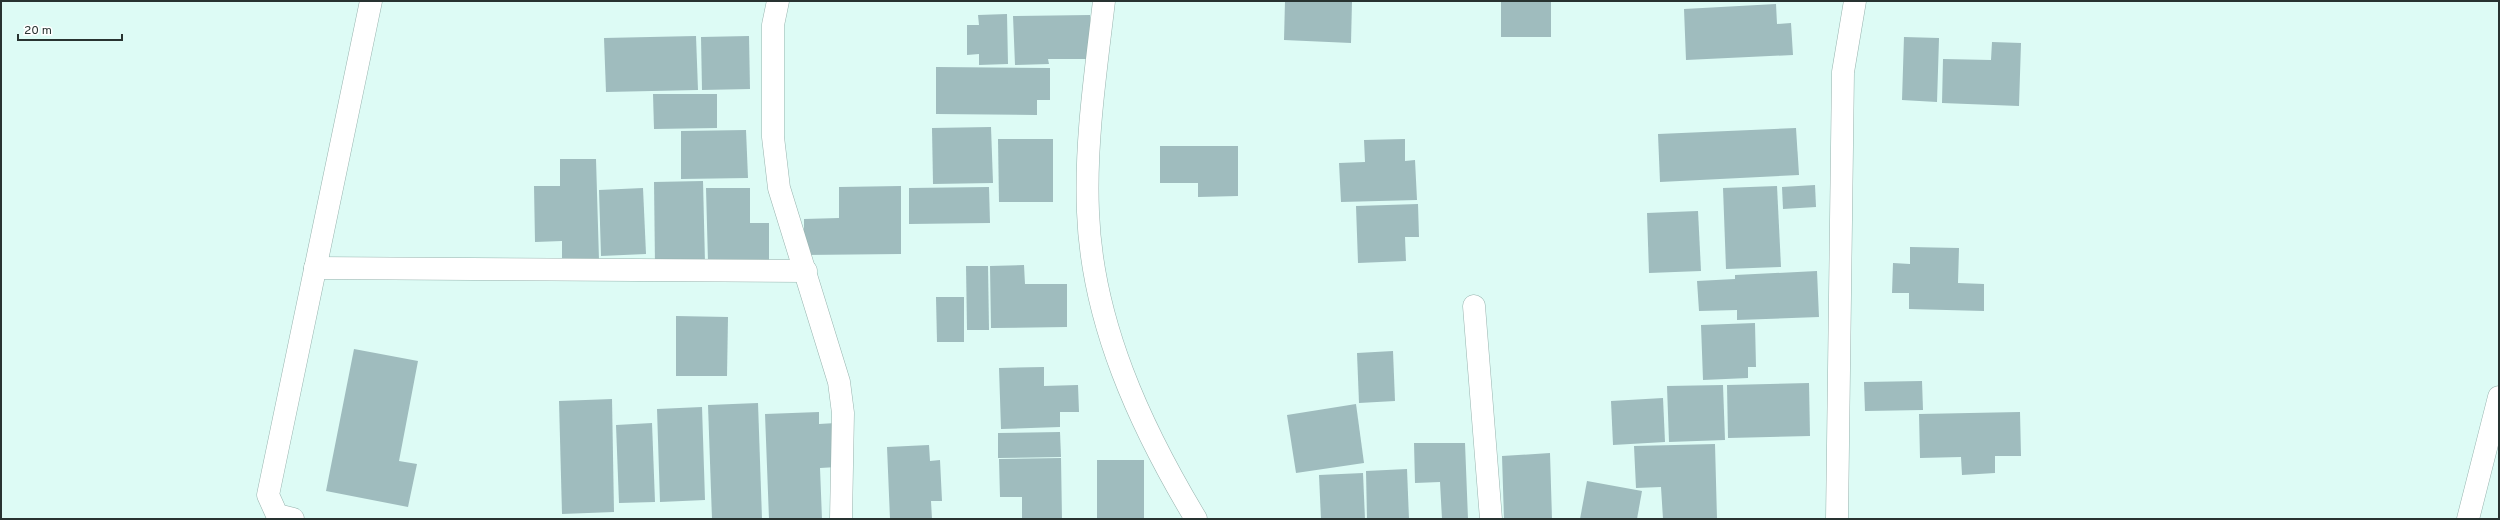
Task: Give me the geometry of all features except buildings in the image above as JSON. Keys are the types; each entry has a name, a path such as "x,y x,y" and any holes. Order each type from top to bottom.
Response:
{"street":[{"path":"293,519 277,515 268,495 371,1"},
{"path":"778,1 773,25 773,138 779,188 806,271 839,382 843,413 841,519"},
{"path":"1104,1 1090,125 1088,212 1095,275 1125,382 1162,463 1196,519"},
{"path":"1837,519 1843,72 1855,1"},
{"path":"315,268 806,271"},
{"path":"1474,306 1491,519"},
{"path":"2468,519 2499,397"}]}
